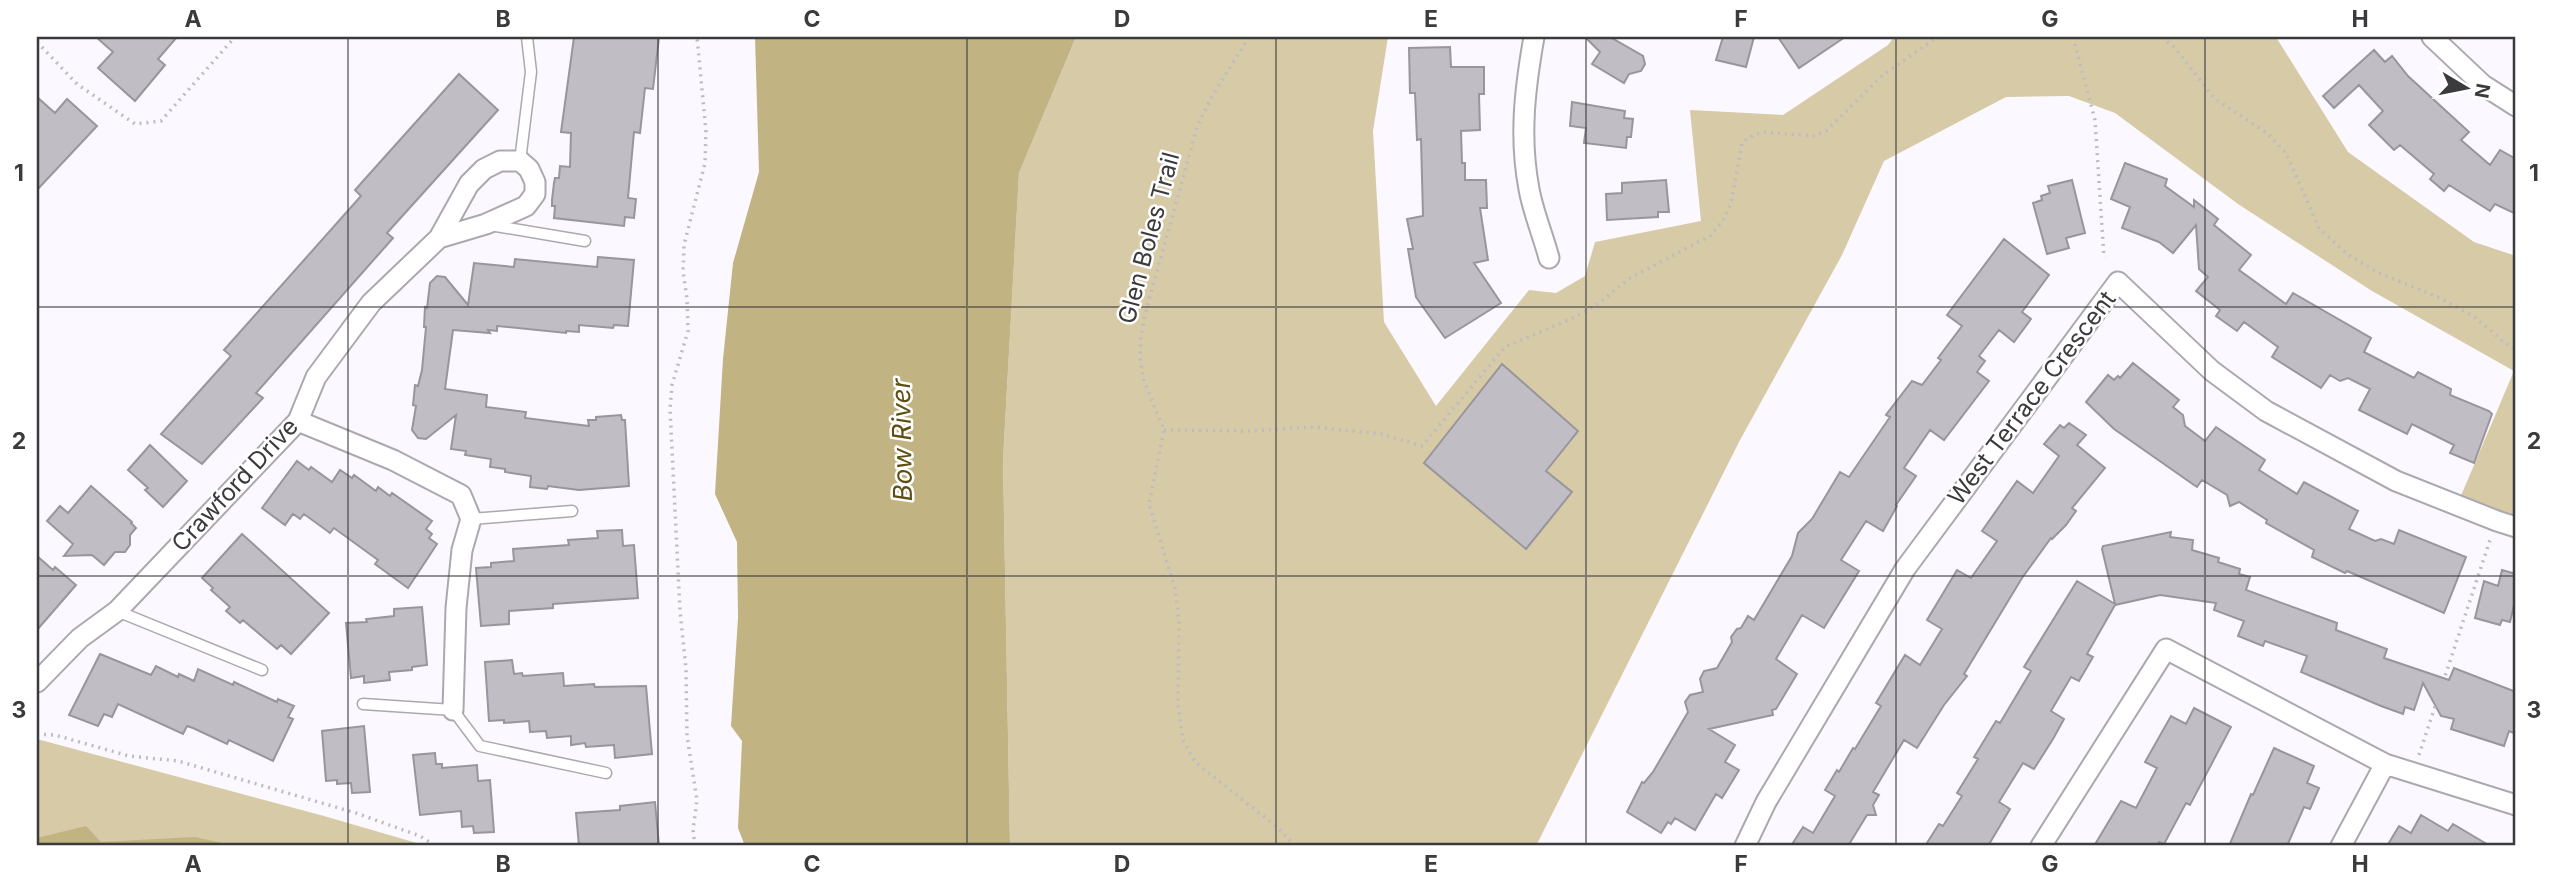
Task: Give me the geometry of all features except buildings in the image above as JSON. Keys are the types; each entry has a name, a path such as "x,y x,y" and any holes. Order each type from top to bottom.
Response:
{"street":[{"path":"1534,37 1524,93 1523,144 1529,191 1549,258"},
{"path":"2432,37 2483,85 2516,106"},
{"name":"Crawford Drive","path":"37,682 80,638 117,611 298,421 316,377 371,303 439,238 469,184 484,169 500,161 520,161 529,169 535,182 535,194 526,206 486,224 439,238"},
{"name":"West Terrace Crescent","path":"1745,846 1766,802 1905,569 2118,282 2212,372 2266,411 2396,481 2516,527"},
{"path":"298,421 393,460 461,495 471,519 462,550 456,608 453,710"},
{"path":"2041,846 2166,649 2385,764 2413,775 2516,805"},
{"path":"2341,846 2385,764"}],"lane":[{"path":"520,161 530,81 527,37"},
{"name":"Crawford Drive","path":"486,224 585,241"},
{"path":"471,519 572,511"},
{"path":"117,611 262,670"},
{"path":"363,704 453,710 480,746 606,773"}],"path":[{"path":"37,41 77,84 135,124 161,121 235,37"},
{"path":"695,846 693,831 697,800 687,736 686,669 677,569 670,409 672,385 688,331 687,299 682,271 684,245 705,163 706,132 697,37"},
{"name":"Glen Boles Trail","path":"1164,430 1143,378 1139,357 1145,315 1197,127 1211,98 1249,37"},
{"path":"1295,846 1277,827 1195,762 1183,740 1178,705 1179,622 1175,588 1149,503 1164,430 1248,431 1313,427 1381,434 1422,446 1505,347 1573,318 1595,306 1630,278 1710,236 1731,204 1742,144 1753,135 1763,132 1814,136 1826,131 1883,75 1933,40 1942,37"},
{"path":"2073,37 2096,129 2104,258"},
{"path":"2162,37 2176,49 2214,98 2267,133 2286,153 2319,228 2347,254 2377,272 2440,298 2473,316 2516,352"},
{"path":"2413,775 2497,521"},
{"path":"37,734 55,735 129,756 178,761 356,813 420,836 436,846"}],"shaded area":[{"path":"1076,37 1388,37 1373,131 1384,322 1436,406 1529,290 1556,293 1585,276 1595,242 1701,221 1690,110 1783,115 1888,45 1894,37 2276,37 2348,152 2474,242 2516,256 2516,525 2457,505 2514,371 2372,291 2238,204 2115,113 2069,96 2006,97 1884,161 1842,255 1739,442 1536,846 1010,846 1003,460 1019,173"},
{"path":"37,739 324,816 427,846 37,846"}],"water":[{"name":"Bow River","path":"755,37 1076,37 1019,173 1003,460 1010,846 745,846 738,828 742,741 731,726 738,618 737,542 715,494 723,359 733,263 759,172"},
{"path":"86,826 101,842 195,837 235,846 37,846 37,838"}]}
